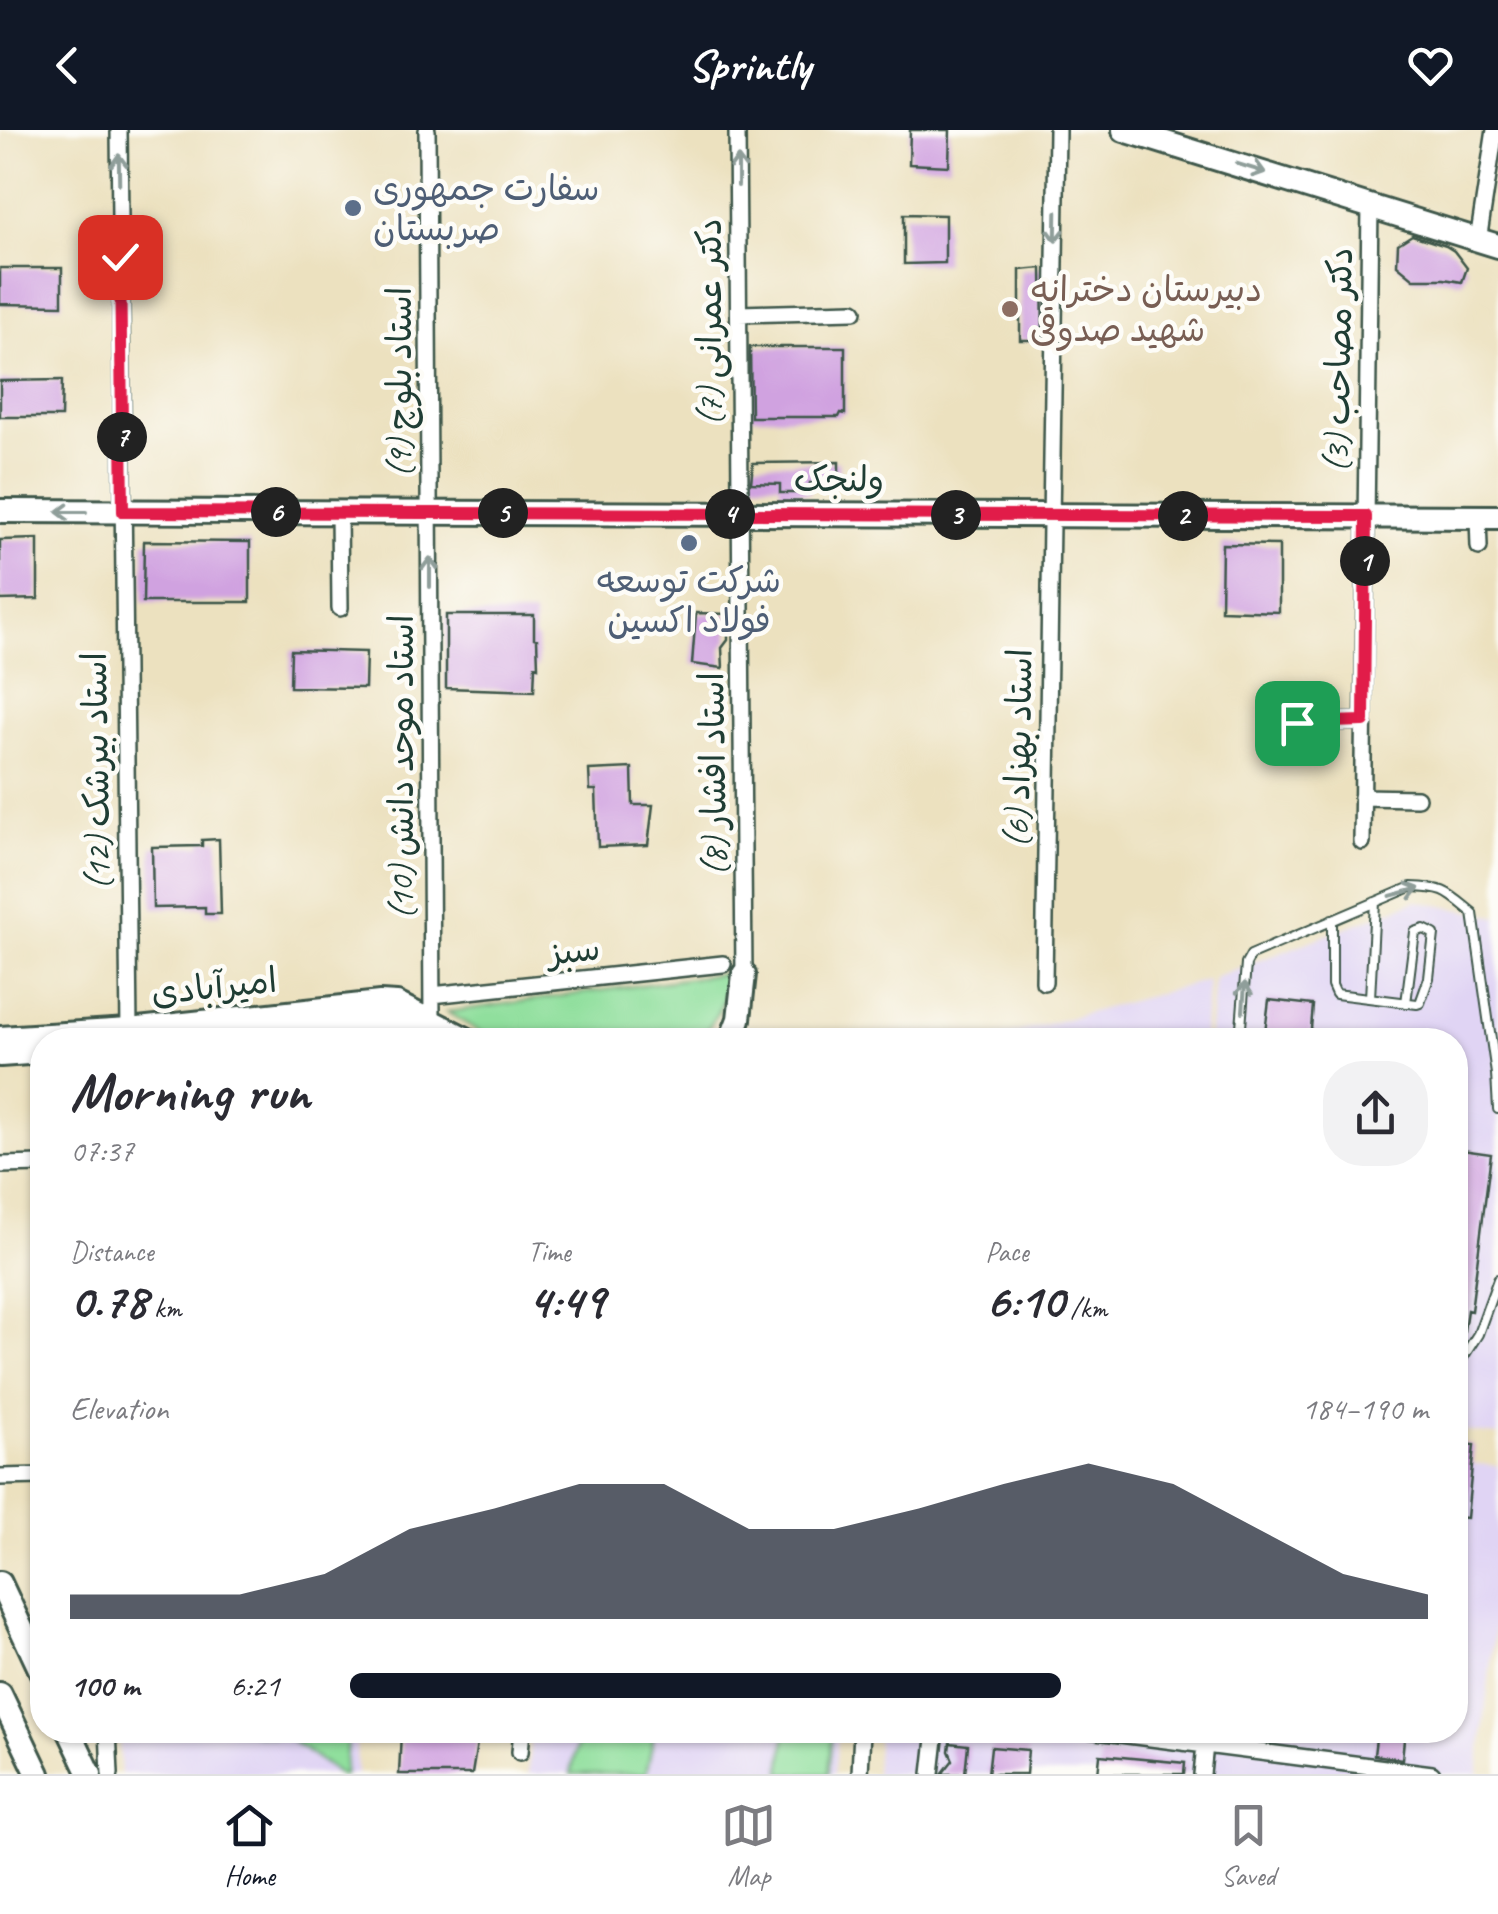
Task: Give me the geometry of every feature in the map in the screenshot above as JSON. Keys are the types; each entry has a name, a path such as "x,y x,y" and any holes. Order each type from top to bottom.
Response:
{"main road":[{"path":"1124,130 1190,139 1488,244"},
{"name":"ولنجک","path":"0,512 1488,516"},
{"path":"734,969 739,1019 736,1028"},
{"name":"امیرآبادی","path":"254,1028 432,1020 446,1028"},
{"name":"امیرآبادی","path":"309,1028 380,1021"},
{"name":"امیرآبادی","path":"0,1038 30,1037"},
{"path":"0,1055 30,1053"},
{"path":"0,1583 30,1648"},
{"path":"0,1694 38,1774"},
{"path":"75,1743 90,1774"}],"street":[{"name":"استاد بیرشک (12)","path":"119,130 129,1028"},
{"name":"استاد بلوچ (9)","path":"428,130 430,513"},
{"name":"دکتر عمرانی (7)","path":"737,130 740,514"},
{"name":"استاد بهزاد (6)","path":"1044,982 1058,130"},
{"path":"1488,244 1494,130"},
{"name":"دکتر مصاحب (3)","path":"1362,842 1370,205"},
{"path":"739,314 854,311"},
{"path":"339,513 340,608"},
{"name":"استاد موحد دانش (10)","path":"430,513 432,1020"},
{"name":"استاد افشار (8)","path":"734,969 740,514"},
{"path":"1479,547 1488,516"},
{"path":"1297,723 1364,721"},
{"path":"1362,798 1417,798"},
{"name":"سبز","path":"432,996 734,969"},
{"path":"0,1165 30,1164"},
{"path":"0,1477 30,1476"},
{"path":"109,1743 110,1774"},
{"path":"520,1752 521,1743"},
{"path":"860,1774 861,1743"},
{"path":"931,1774 935,1743"},
{"path":"1189,1743 1432,1774"},
{"path":"1202,1774 1205,1745"}],"lane":[{"path":"1241,1028 1246,964 1251,955 1411,888 1439,888 1473,913 1498,1109"},
{"path":"1370,998 1375,902"},
{"path":"1332,920 1336,994 1417,1004 1429,978 1434,934 1430,930 1415,932 1406,1002"},
{"path":"1468,1350 1478,1334 1498,1278"}],"shaded area":[{"path":"1416,901 1498,917 1498,1435 1468,1432 1468,1028 1210,1028 1214,978"},
{"path":"1208,980 1204,1028 1033,1028"},
{"path":"1468,1463 1498,1466 1498,1599 1478,1774 875,1774 877,1743 1468,1743"},
{"path":"120,1743 356,1743 357,1774 121,1774"},
{"path":"530,1743 838,1743 834,1774 528,1774"}],"green space":[{"path":"727,973 726,990 708,1028 473,1028 447,1012"},
{"path":"295,1743 347,1743 344,1774"},
{"path":"577,1743 652,1743 646,1774 571,1774"},
{"path":"785,1743 831,1743 828,1774 781,1774"}],"building":[{"path":"910,130 950,130 949,166 909,164"},
{"path":"904,214 945,215 945,263 904,264"},
{"path":"1412,235 1454,251 1467,268 1462,282 1414,279 1397,265 1398,244"},
{"path":"0,268 62,268 62,305 0,304"},
{"path":"1042,268 1043,340 1020,340 1020,270"},
{"path":"750,347 845,347 845,414 751,417"},
{"path":"62,380 61,417 0,417 0,381"},
{"path":"839,462 839,483 810,483 810,493 780,493 780,484 751,483 753,463"},
{"path":"38,539 38,599 0,600 0,540"},
{"path":"144,541 250,542 250,602 143,602"},
{"path":"1222,544 1279,545 1279,612 1221,610"},
{"path":"696,613 728,614 723,668 692,664"},
{"path":"446,615 534,615 538,667 535,666 534,691 446,688"},
{"path":"291,650 366,652 365,688 290,687"},
{"path":"1292,733 1331,733 1332,748 1293,759"},
{"path":"632,768 633,805 653,805 648,845 598,847 596,790 590,790 589,770"},
{"path":"219,839 221,914 205,914 205,907 153,908 152,847 202,846 202,840"},
{"path":"1269,1000 1313,1005 1311,1028 1266,1028"},
{"path":"1468,1151 1491,1154 1471,1311 1468,1310"},
{"path":"1468,1444 1474,1445 1468,1508"},
{"path":"400,1743 477,1743 472,1774 399,1774"},
{"path":"950,1743 968,1745 965,1774 942,1774 953,1760"},
{"path":"1375,1743 1404,1743 1402,1759 1374,1755"},
{"path":"991,1747 1028,1750 1026,1774 988,1774"},
{"path":"1100,1755 1185,1763 1184,1774 1098,1774"}],"place":[{"name":"سفارت جمهوری صربستان","path":"353,208"},
{"name":"دبیرستان دخترانه شهید صدوقی","path":"1010,309"},
{"name":"شرکت توسعه فولاد اکسین","path":"689,543"}],"route":[{"path":"120,257 123,512 1366,516 1364,721 1297,723"}]}
